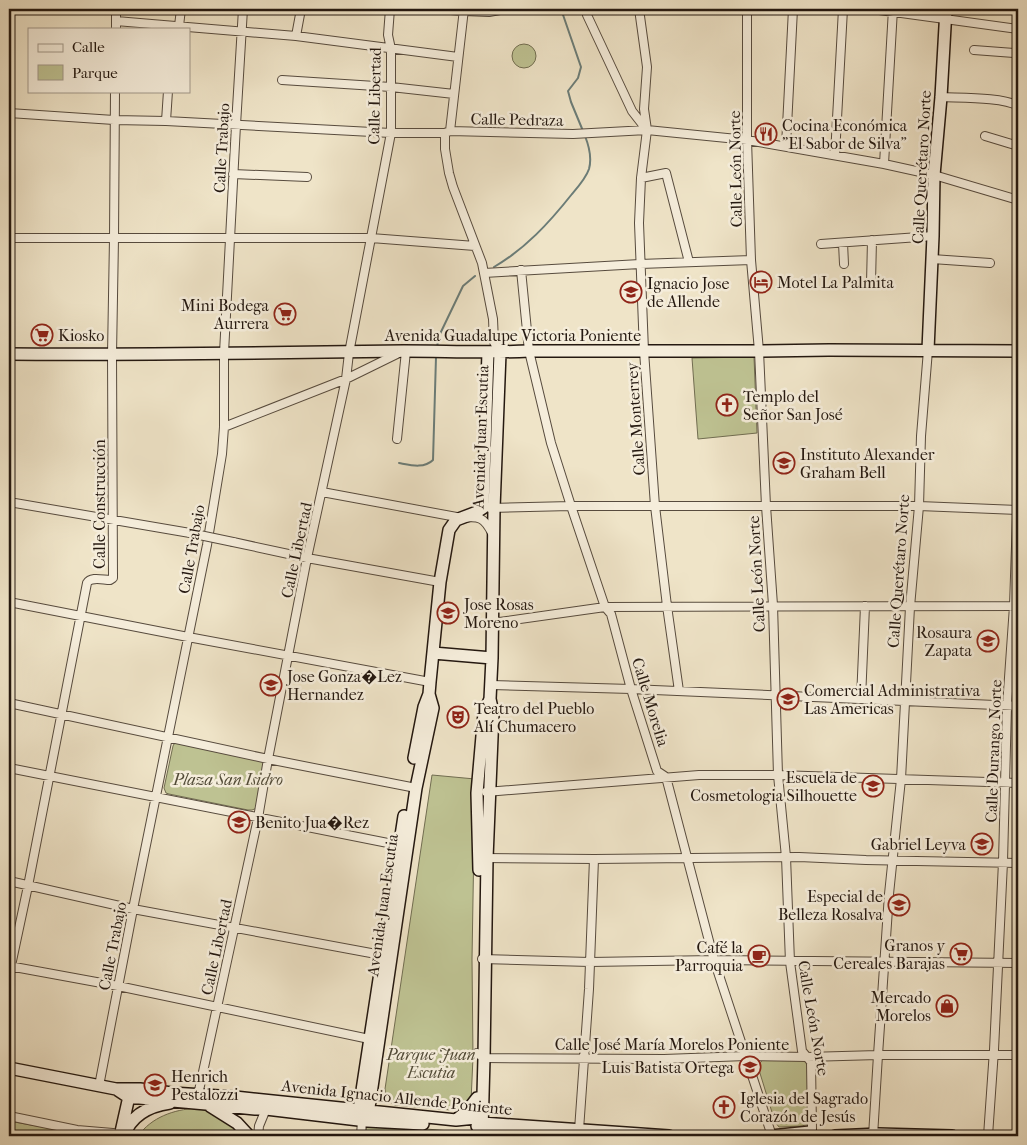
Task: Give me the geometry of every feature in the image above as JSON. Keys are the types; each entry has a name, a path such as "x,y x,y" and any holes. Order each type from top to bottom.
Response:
{"main road":[{"name":"Calle Querétaro Norte","path":"928,350 934,175 946,14"},
{"name":"Avenida Guadalupe Victoria Poniente","path":"9,354 451,352 494,349 529,351 928,350 1018,352"},
{"name":"Avenida Juan Escutia","path":"483,858 490,792 493,713 490,699 494,536 489,508 494,349"},
{"name":"Avenida Juan Escutia","path":"364,1115 413,787 433,708 429,694 430,682 440,582 449,530 456,520 489,508"},
{"path":"433,653 492,658"},
{"name":"Avenida Juan Escutia","path":"479,1124 483,959 483,858 477,793 484,713 490,699"},
{"name":"Avenida Juan Escutia","path":"364,1115 371,1099 374,1040"},
{"name":"Avenida Juan Escutia","path":"479,1124 477,1098 481,1055"},
{"name":"Avenida Ignacio Allende Poniente","path":"9,1068 124,1092 186,1102 235,1097 364,1115 382,1112 456,1120 546,1136"},
{"path":"117,1135 124,1092"},
{"name":"Avenida Ignacio Allende Poniente","path":"124,1092 202,1099 255,1109 364,1115 579,1133 669,1136"},
{"path":"456,1120 465,1114 477,1098"},
{"path":"202,1099 232,1119 249,1136"},
{"path":"371,1099 382,1112"},
{"path":"117,1135 144,1112 162,1104 186,1102"},
{"path":"771,1136 808,1134"},
{"path":"835,1136 952,1136"}],"street":[{"path":"116,9 116,25 242,31 296,36 458,57"},
{"path":"175,27 181,9"},
{"name":"Calle Trabajo","path":"99,1086 207,545 222,454 224,353 243,9"},
{"path":"296,36 300,9"},
{"name":"Calle Libertad","path":"202,1099 217,1007 258,818 307,558 346,379 391,133 391,48 388,35 390,9"},
{"path":"438,9 490,12 505,9"},
{"path":"586,9 587,15 632,111 647,130"},
{"name":"Calle Monterrey","path":"639,9 647,67 644,109 647,130 641,178 639,223 644,351 655,506 679,691"},
{"name":"Calle León Norte","path":"747,9 747,140 751,260 759,351 766,506 773,606 778,775 786,857 790,962 802,1051 811,1062 812,1129 808,1134"},
{"path":"786,146 793,9"},
{"path":"835,156 843,9"},
{"path":"872,9 946,14 1018,29"},
{"path":"464,10 445,149 449,173 456,196 482,263 493,319 494,349"},
{"path":"884,164 892,10"},
{"path":"974,50 1014,54 1018,52"},
{"path":"282,80 454,94"},
{"name":"Calle Construcción","path":"9,969 28,886 88,581 91,579 110,580 112,578 115,92"},
{"path":"166,121 168,92"},
{"path":"941,97 1002,100 1018,106"},
{"name":"Calle Pedraza","path":"9,113 114,120 391,133 588,134 647,130 747,140 884,164 934,175 1018,200"},
{"path":"985,136 1018,146"},
{"path":"641,178 666,173 688,262"},
{"path":"233,174 307,177"},
{"path":"821,244 933,236"},
{"path":"9,238 371,238 475,246"},
{"path":"871,283 872,240"},
{"path":"843,243 844,264"},
{"path":"932,259 990,263"},
{"path":"484,273 751,260"},
{"name":"Calle Morelia","path":"517,271 529,351 551,443 605,607 612,614 631,689 657,771 666,777 714,960 771,1136"},
{"name":"Calle Querétaro Norte","path":"873,1135 893,860 901,779 910,607 919,506 921,436 928,350"},
{"path":"224,427 346,379 404,351"},
{"path":"397,439 404,351"},
{"name":"Calle Durango Norte","path":"988,1136 994,1056 1003,862 1007,706 1016,606 1018,487"},
{"path":"322,492 462,518 476,516 489,526 494,536"},
{"path":"9,502 190,533 307,558 440,582"},
{"path":"489,508 571,506 919,506 1018,510"},
{"path":"9,602 430,682"},
{"path":"861,699 865,606"},
{"path":"492,623 605,607 1016,606"},
{"path":"491,685 631,689 1018,706"},
{"path":"9,704 268,759 413,787"},
{"path":"9,768 403,846"},
{"path":"477,793 666,777 699,776 778,775 1018,783"},
{"path":"483,858 594,860 786,857 1018,863"},
{"path":"579,1133 589,989 594,860"},
{"path":"9,881 133,909 387,956"},
{"path":"483,959 590,962 714,960 1018,962"},
{"path":"9,969 118,986 374,1040"},
{"name":"Calle José María Morelos Poniente","path":"481,1055 584,1059 746,1056 1018,1055"},
{"path":"258,1136 259,1126 266,1109"},
{"path":"362,1136 364,1115"},
{"path":"9,1116 77,1130 117,1135"}],"green space":[{"path":"524,44 533,47 536,56 533,65 524,68 515,65 512,56 515,47"},
{"path":"754,357 757,433 698,439 692,358"},
{"name":"Plaza San Isidro","path":"177,742 266,762 257,808 248,810 166,793 164,788 173,746"},
{"name":"Parque Juan Escutia","path":"432,775 475,779 472,959 473,1057 471,1102 462,1111 395,1105 387,1099 385,1089"},
{"path":"803,1059 809,1061 808,1124 779,1127 775,1122 759,1070 760,1064 763,1060"},
{"path":"196,1108 222,1118 241,1136 138,1136 156,1119 171,1113"},
{"path":"9,1121 70,1132 103,1136 9,1136"},
{"path":"367,1124 509,1136 365,1136"}],"waterway":[{"path":"561,9 581,67 578,78 568,91 583,131"},
{"path":"494,267 536,235 584,179 589,169 590,161 589,148 585,136"},
{"path":"437,347 439,336 463,286 475,276"},
{"path":"399,463 425,465 433,460 436,357"}],"place":[{"name":"Cocina Económica \"El Sabor de Silva\"","path":"766,134"},
{"name":"Motel La Palmita","path":"761,282"},
{"name":"Ignacio Jose de Allende","path":"631,292"},
{"name":"Mini Bodega Aurrera","path":"285,314"},
{"name":"Kiosko","path":"42,335"},
{"name":"Templo del Señor San José","path":"727,405"},
{"name":"Instituto Alexander Graham Bell","path":"784,463"},
{"name":"Jose Rosas Moreno","path":"448,613"},
{"name":"Rosaura Zapata","path":"988,641"},
{"name":"Jose Gonza�Lez Hernandez","path":"271,685"},
{"name":"Comercial Administrativa Las Americas","path":"788,699"},
{"name":"Teatro del Pueblo Alí Chumacero","path":"458,717"},
{"name":"Escuela de Cosmetologia Silhouette","path":"873,786"},
{"name":"Benito Jua�Rez","path":"239,822"},
{"name":"Gabriel Leyva","path":"982,844"},
{"name":"Especial de Belleza Rosalva","path":"899,905"},
{"name":"Granos y Cereales Barajas","path":"961,954"},
{"name":"Café la Parroquia","path":"759,956"},
{"name":"Mercado Morelos","path":"947,1006"},
{"name":"Luis Batista Ortega","path":"750,1067"},
{"name":"Henrich Pestalozzi","path":"155,1085"},
{"name":"Iglesia del Sagrado Corazón de Jesús","path":"724,1107"}]}
